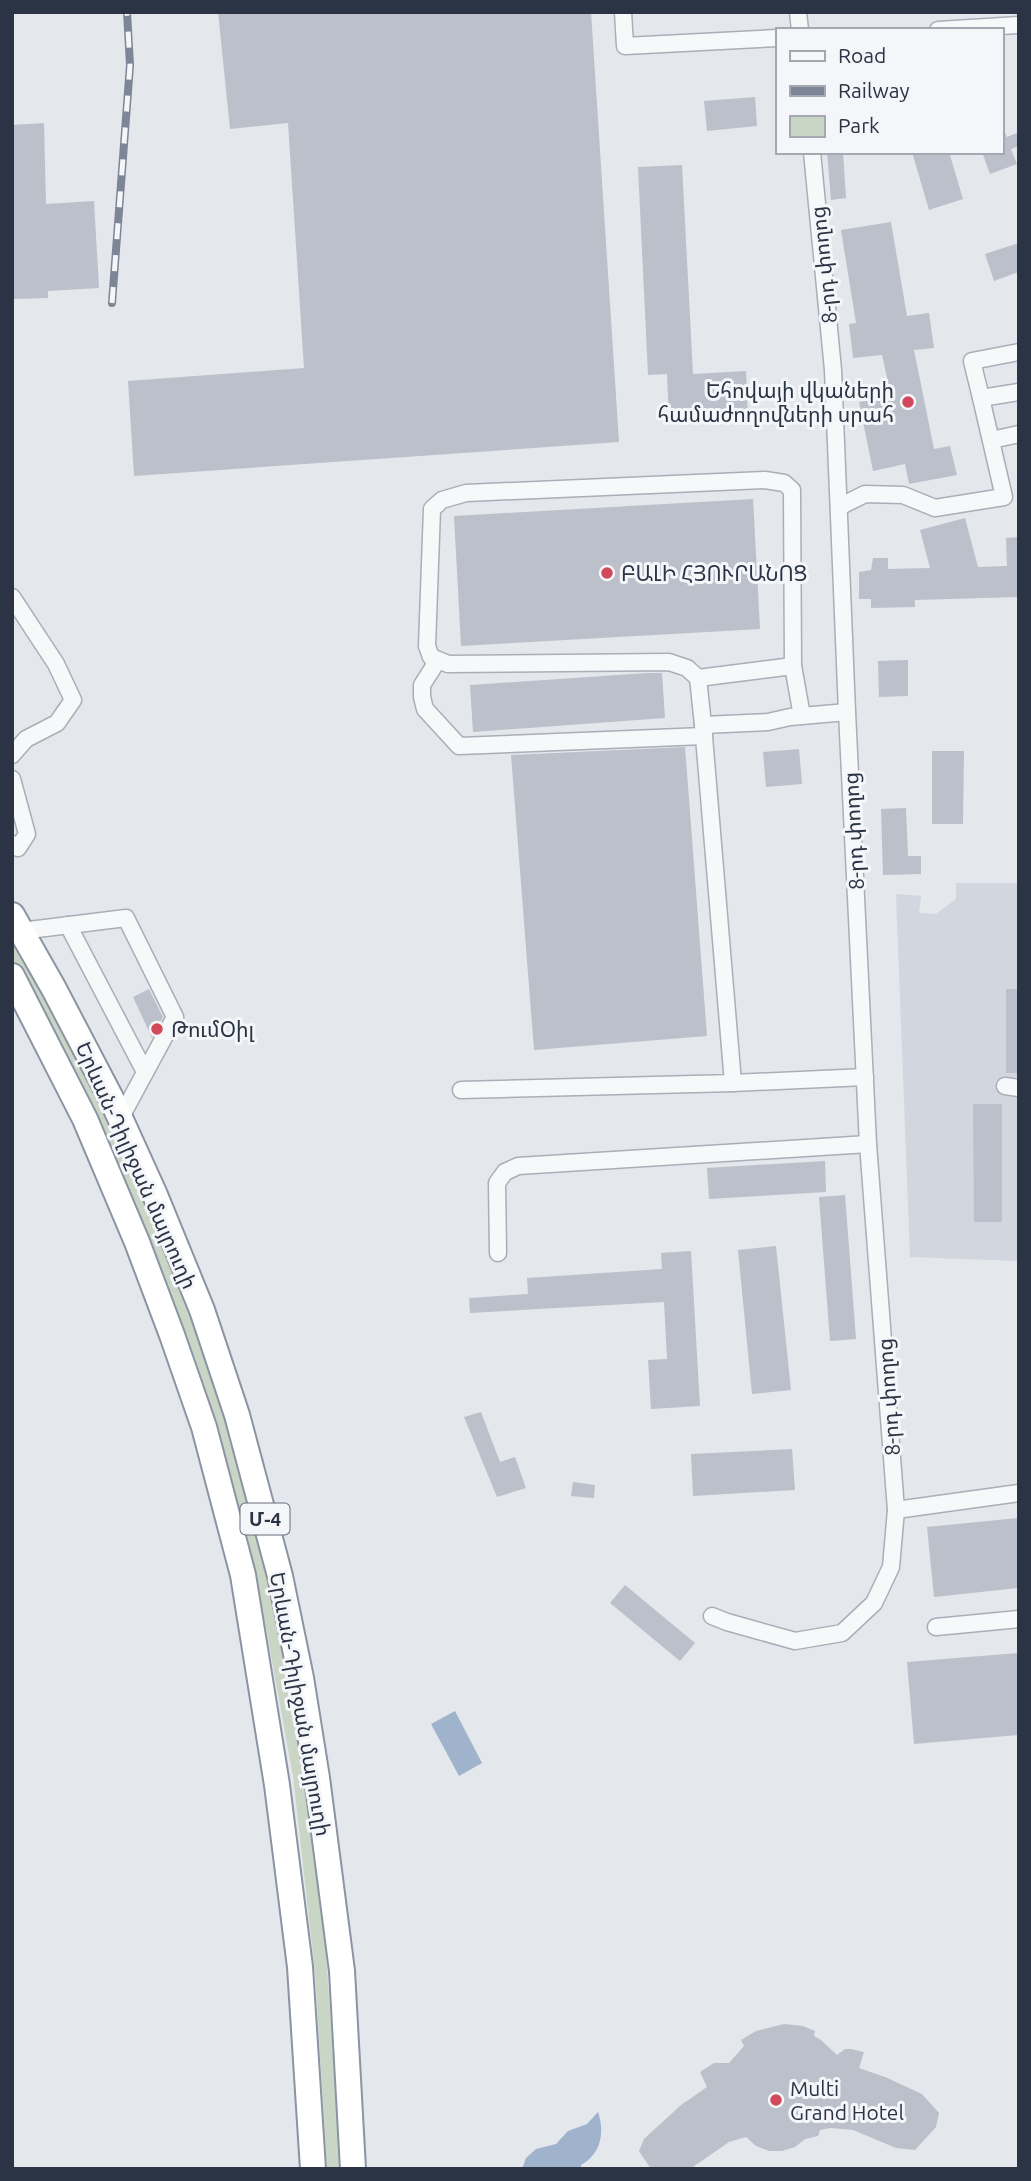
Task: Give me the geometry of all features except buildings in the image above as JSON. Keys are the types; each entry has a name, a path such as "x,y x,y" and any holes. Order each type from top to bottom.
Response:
{"highway":[{"name":"Երևան-Դիլիջան մայրուղի","path":"17,923 120,1119 155,1195 202,1310 237,1415 280,1576 309,1728 342,1971 353,2169"},
{"name":"Երևան-Դիլիջան մայրուղի","path":"12,976 85,1119 173,1335 204,1427 243,1575 277,1785 300,1966 313,2169"}],"street":[{"path":"623,12 625,46 776,38"},
{"path":"970,28 1019,25"},
{"name":"8-րդ փողոց","path":"712,1616 794,1641 842,1633 874,1603 891,1567 897,1510 868,1144 833,370 812,154"},
{"path":"839,507 865,494 903,495 935,508 1004,497 972,361 1019,352"},
{"path":"981,398 1019,392"},
{"path":"991,440 1019,434"},
{"path":"733,1083 698,678 687,668 669,662 448,664 431,657 428,646 432,509 442,500 466,493 765,480 785,483 792,490 793,666 802,716"},
{"path":"12,597 56,664 73,700 57,723 26,738 12,755"},
{"path":"439,660 422,685 422,697 425,709 459,746 704,731 847,712"},
{"path":"698,678 793,666"},
{"path":"12,779 27,834 18,848 12,844"},
{"path":"17,923 68,925 126,918 175,1017 120,1119"},
{"path":"68,925 145,1072"},
{"path":"461,1090 865,1077"},
{"path":"498,1253 497,1183 505,1172 518,1166 868,1144"},
{"path":"897,1510 1019,1493"},
{"path":"936,1627 1019,1619"}],"shaded area":[{"path":"956,883 1019,883 1019,1261 910,1257 896,894 921,896 919,913 936,914 956,899"}],"green space":[{"path":"12,932 63,1023 138,1186 187,1307 235,1450 275,1609 311,1808 325,1940 341,2169 327,2169 315,1972 293,1776 266,1628 222,1450 41,1011 12,958"}],"water":[{"path":"455,1711 482,1763 459,1776 431,1724"},
{"path":"598,2112 600,2142 593,2155 581,2165 581,2169 522,2169 526,2158 536,2149 556,2144 568,2131 587,2124"}],"railway":[{"path":"112,303 130,65 127,12"}],"place":[{"name":"Եհովայի վկաների համաժողովների սրահ","path":"908,402"},
{"name":"ԲԱԼԻ ՀՅՈՒՐԱՆՈՑ","path":"607,573"},
{"name":"ԹումՕիլ","path":"157,1029"},
{"name":"Multi Grand Hotel","path":"776,2100"}]}
